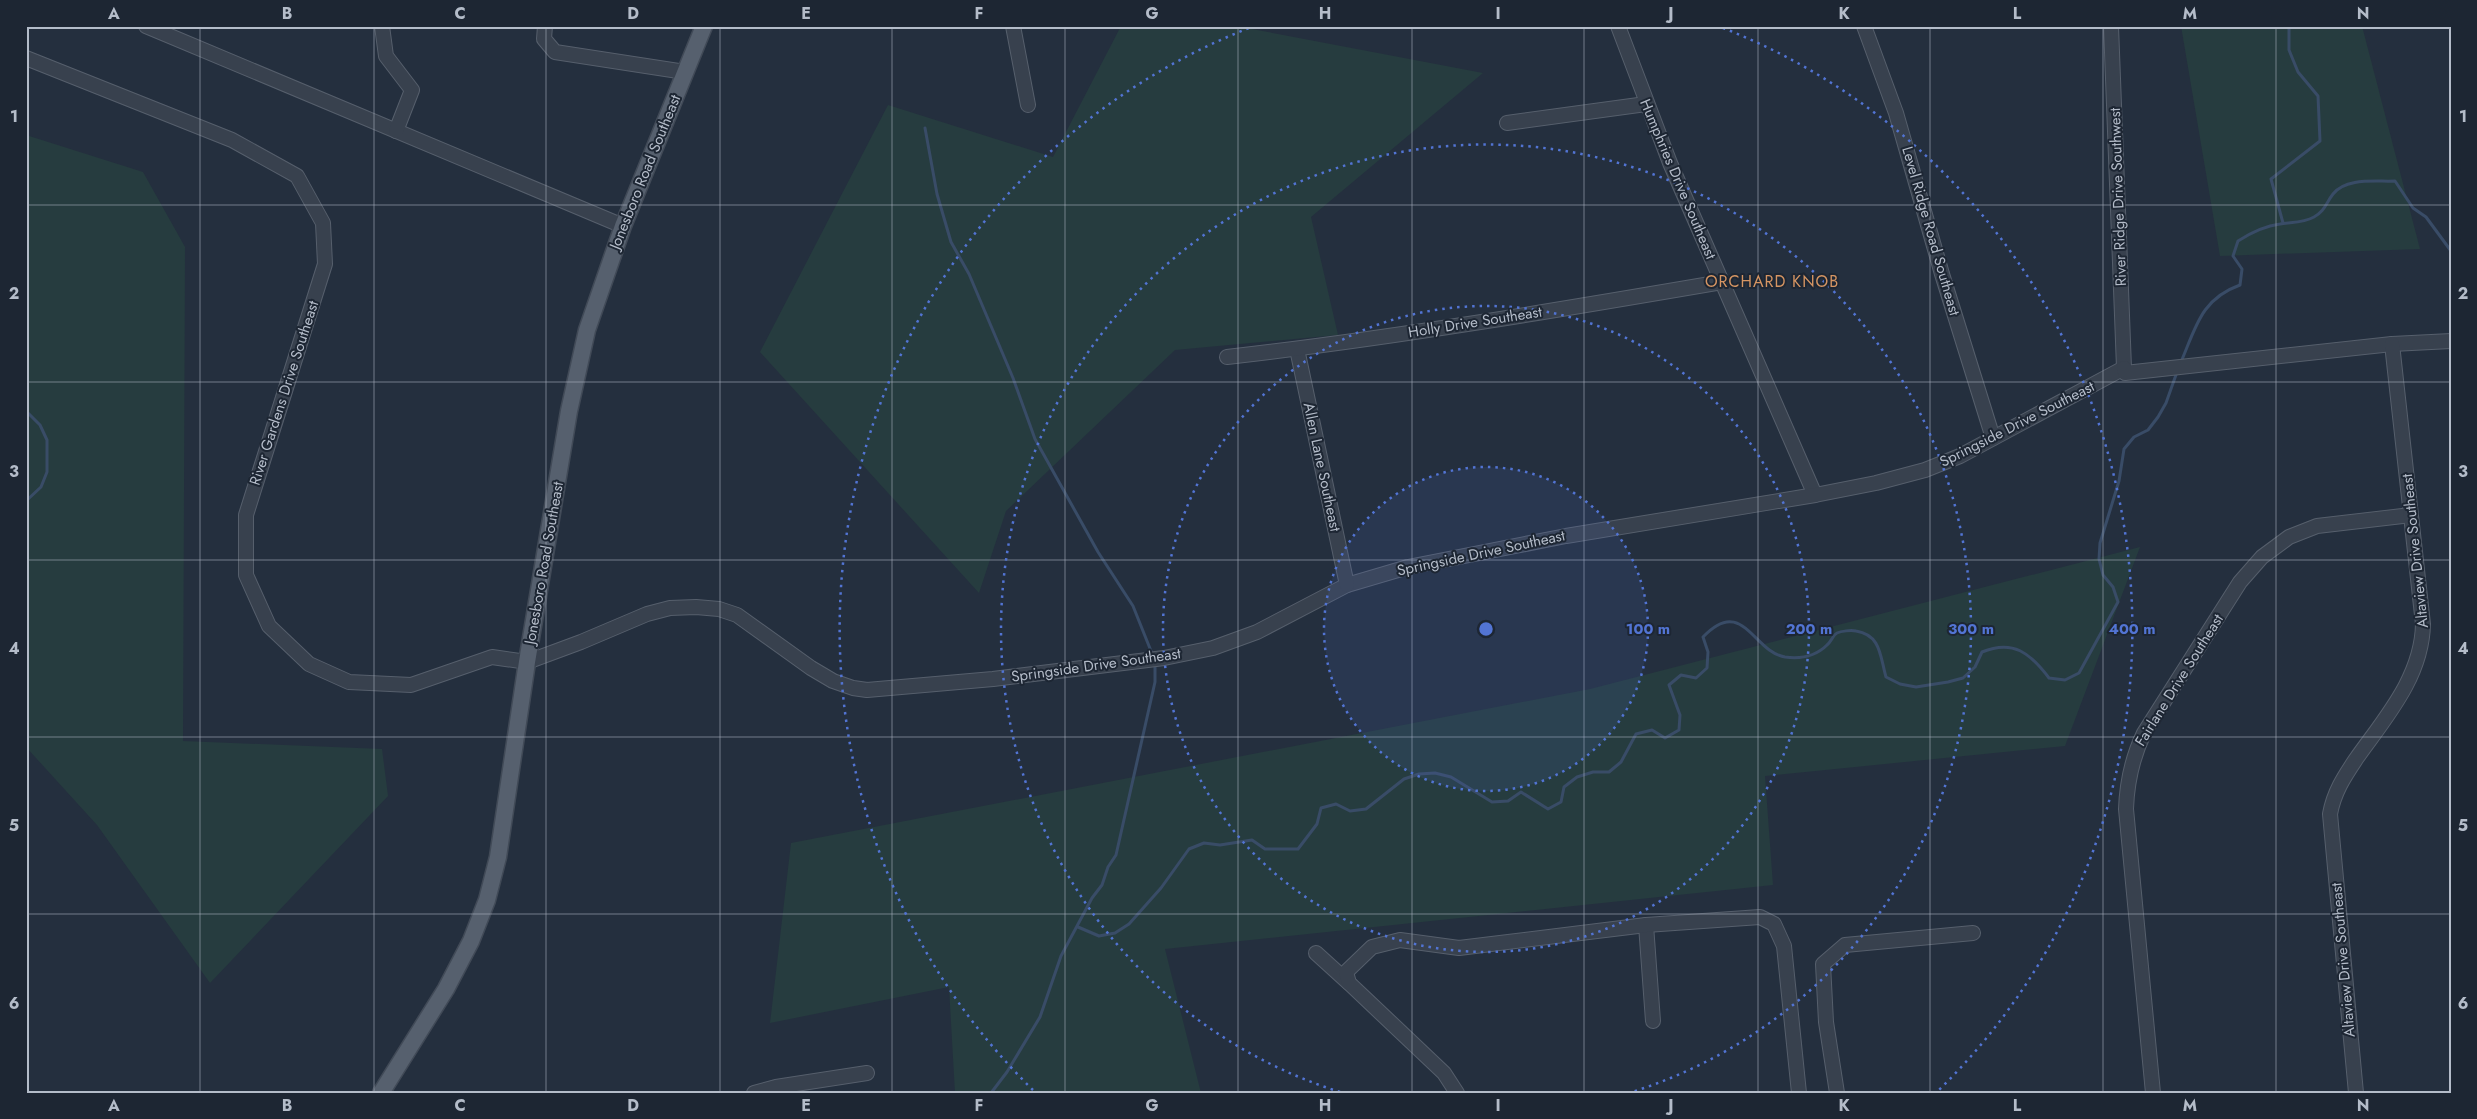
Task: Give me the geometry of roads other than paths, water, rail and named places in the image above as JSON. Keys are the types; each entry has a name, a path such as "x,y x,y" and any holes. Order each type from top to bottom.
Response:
{"main road":[{"name":"Jonesboro Road Southeast","path":"381,1093 446,989 471,941 487,900 498,857 527,662 576,378 587,330 623,226 704,26"}],"street":[{"path":"146,26 623,226"},
{"path":"382,26 386,56 403,75 412,90 396,131"},
{"path":"545,26 544,39 555,52 685,72"},
{"path":"1013,26 1028,105"},
{"name":"Humphries Drive Southeast","path":"1618,26 1627,44 1646,104 1815,495"},
{"name":"Level Ridge Road Southeast","path":"1864,26 1896,113 1942,274 1993,438"},
{"name":"River Ridge Drive Southwest","path":"2111,26 2124,368"},
{"name":"River Gardens Drive Southeast","path":"26,58 232,140 298,176 323,223 325,264 246,515 246,575 270,626 309,664 349,682 411,686 492,657 527,662"},
{"path":"1507,123 1646,104"},
{"name":"Holly Drive Southeast","path":"1227,357 1297,349 1722,282"},
{"path":"2124,368 2124,373 2392,344 2451,341"},
{"name":"Altaview Drive Southeast","path":"2356,1093 2330,814 2338,787 2409,682 2420,656 2423,624 2392,344"},
{"name":"Allen Lane Southeast","path":"1297,349 1347,584"},
{"name":"Springside Drive Southeast","path":"527,662 647,614 670,608 711,608 737,615 833,681 853,688 867,690 895,689 1164,658 1213,648 1257,632 1347,584 1408,567 1482,551 1815,495 1925,470 1960,456 2124,368"},
{"name":"Fairlane Drive Southeast","path":"2153,1093 2126,809 2127,782 2134,754 2144,733 2240,582 2262,556 2289,538 2317,526 2411,515"},
{"path":"1349,983 1346,972 1372,947 1400,940 1459,948 1519,939 1646,925 1760,917 1774,924 1784,946 1799,1093"},
{"path":"1646,925 1653,1021"},
{"path":"1837,1093 1826,1022 1822,964 1844,945 1973,933"},
{"path":"1316,953 1444,1072 1457,1093"},
{"path":"754,1093 776,1087 867,1072"}],"waterway":[{"path":"2283,223 2271,179 2320,141 2318,96 2298,72 2289,50 2289,26"},
{"path":"925,128 937,194 951,242 969,274 1013,378 1035,439 1098,552 1133,606 1153,656"},
{"path":"2181,362 2196,326 2208,306 2216,298 2240,285 2242,269 2233,256 2238,241 2263,228 2302,221 2318,215 2333,194 2346,185 2362,182 2395,181 2413,208 2426,217 2451,251"},
{"path":"1078,927 1099,936 1115,933 1129,924 1161,888 1189,849 1204,843 1220,845 1252,840 1265,849 1298,849 1317,824 1321,808 1336,804 1350,811 1366,809 1404,779 1419,774 1435,773 1451,777 1492,802 1508,801 1521,792 1548,809 1561,802 1564,787 1577,777 1593,772 1609,772 1621,762 1636,734 1652,730 1665,738 1679,730 1680,715 1669,685 1681,675 1696,678 1707,668 1708,652 1703,637 1717,626 1728,622 1738,624 1747,629 1774,653 1791,658 1808,656 1818,652 1839,632 1856,631 1864,633 1875,642 1886,677 1900,684 1916,687 1963,678 1975,667 1982,652 2003,647 2012,648 2028,655 2049,678 2065,680 2079,673 2118,602 2113,587 2103,575 2099,559 2100,543 2119,481 2124,449 2134,437 2148,430 2158,417 2166,403 2177,372"},
{"path":"26,411 40,425 47,440 47,472 41,487 26,501"},
{"path":"991,1093 1007,1072 1040,1017 1061,956 1092,898 1102,885 1108,867 1116,855 1155,682 1155,662"}],"district":[{"name":"ORCHARD KNOB","path":"1772,281"}]}
